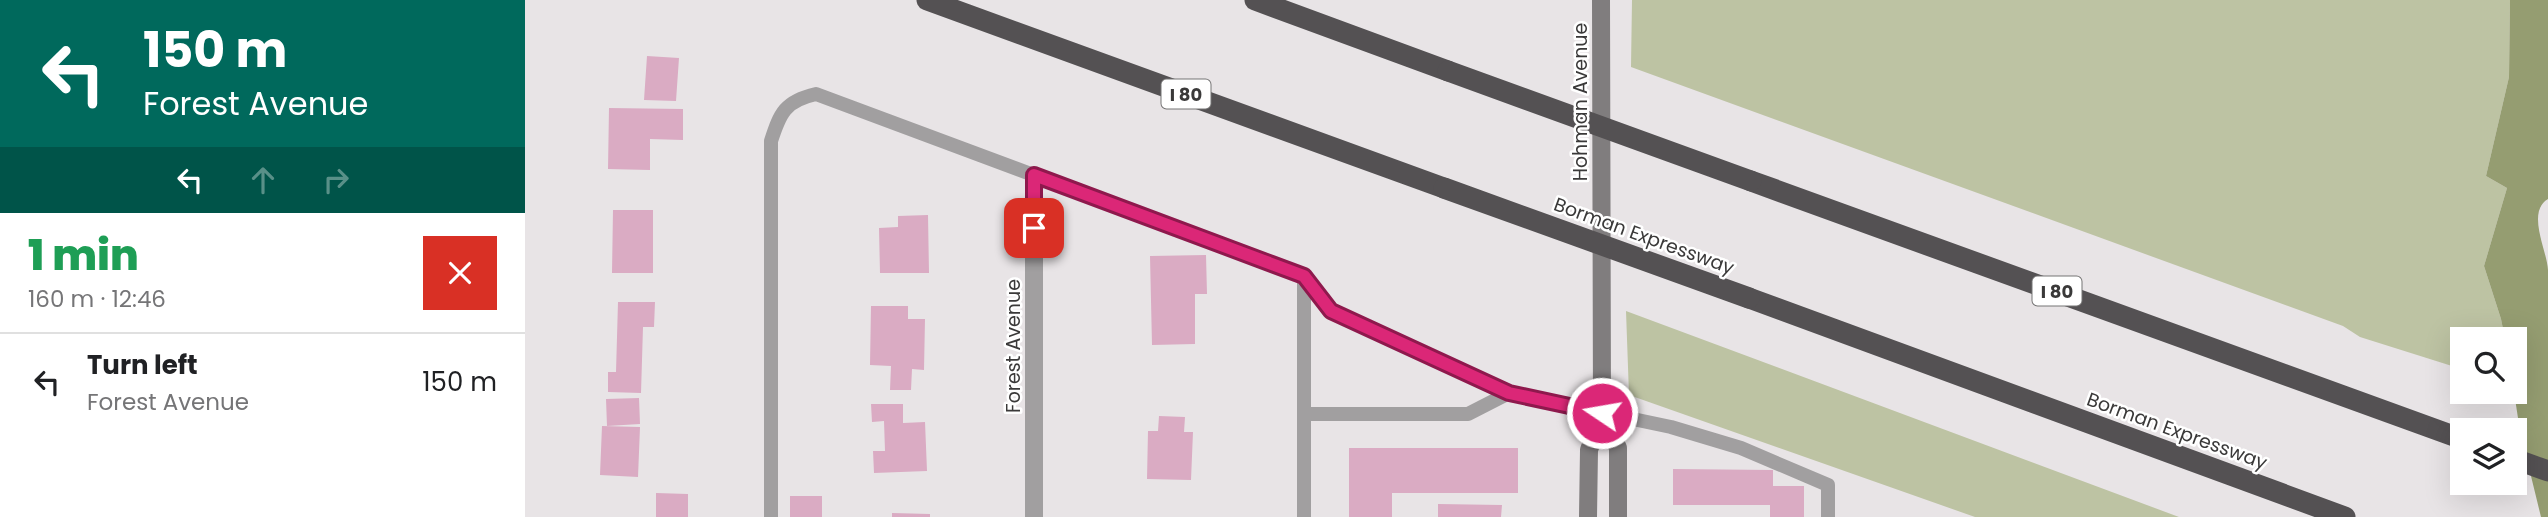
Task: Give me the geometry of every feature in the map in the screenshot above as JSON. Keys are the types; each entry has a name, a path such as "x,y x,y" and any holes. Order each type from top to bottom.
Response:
{"highway":[{"name":"Borman Expressway","path":"927,0 2345,517"},
{"name":"I 80","path":"1255,0 2450,435"},
{"path":"2527,463 2548,471"}],"main road":[{"name":"Hohman Avenue","path":"1588,517 1589,450 1602,413 1601,0"},
{"name":"Hohman Avenue","path":"1602,413 1618,448 1618,517"}],"street":[{"name":"Forest Avenue","path":"1034,175 1034,517"}],"lane":[{"path":"771,517 771,141 780,115 797,98 816,94 1304,276 1331,311 1509,393 1671,427 1741,448 1828,485 1828,517"},
{"path":"1304,276 1304,517"},
{"path":"1304,414 1468,414 1509,393"}],"shaded area":[{"path":"1632,0 2510,0 2509,77 2486,176 2507,188 2484,266 2503,327 2450,327 2450,365 2360,337 2343,326 1631,67"},
{"path":"2510,0 2548,0 2548,199 2542,205 2538,222 2548,270 2548,517 2541,517 2527,460 2527,418 2518,418 2516,404 2527,404 2527,327 2503,327 2484,266 2507,188 2486,176 2509,77"},
{"path":"1626,311 2179,517 1975,517 1629,395"}],"building":[{"path":"647,56 679,58 676,101 644,100"},
{"path":"609,108 683,109 683,140 650,139 650,170 608,169"},
{"path":"613,210 653,210 653,273 612,273"},
{"path":"928,215 929,273 880,273 879,228 898,227 898,216"},
{"path":"1206,255 1207,294 1195,294 1195,344 1152,345 1150,256"},
{"path":"618,302 655,302 654,327 643,327 641,393 608,392 608,372 616,372"},
{"path":"871,306 908,306 908,319 925,319 924,370 912,369 911,390 890,390 891,366 870,365"},
{"path":"639,398 640,424 607,426 606,399"},
{"path":"871,404 903,404 903,423 925,422 927,471 874,473 873,451 885,451 884,421 872,422"},
{"path":"1159,416 1185,417 1184,432 1193,432 1191,480 1147,479 1148,431 1158,431"},
{"path":"602,426 640,427 638,477 600,475"},
{"path":"1349,448 1518,448 1518,493 1392,493 1392,517 1349,517"},
{"path":"1673,469 1773,470 1773,486 1804,486 1804,517 1770,517 1770,505 1673,505"},
{"path":"656,493 688,494 688,517 656,517"},
{"path":"790,496 822,496 822,517 790,517"},
{"path":"1438,504 1502,505 1501,517 1438,517"},
{"path":"892,513 930,514 930,517 892,517"}],"route":[{"path":"1034,228 1034,175 1304,276 1331,311 1509,393 1602,413"}]}
